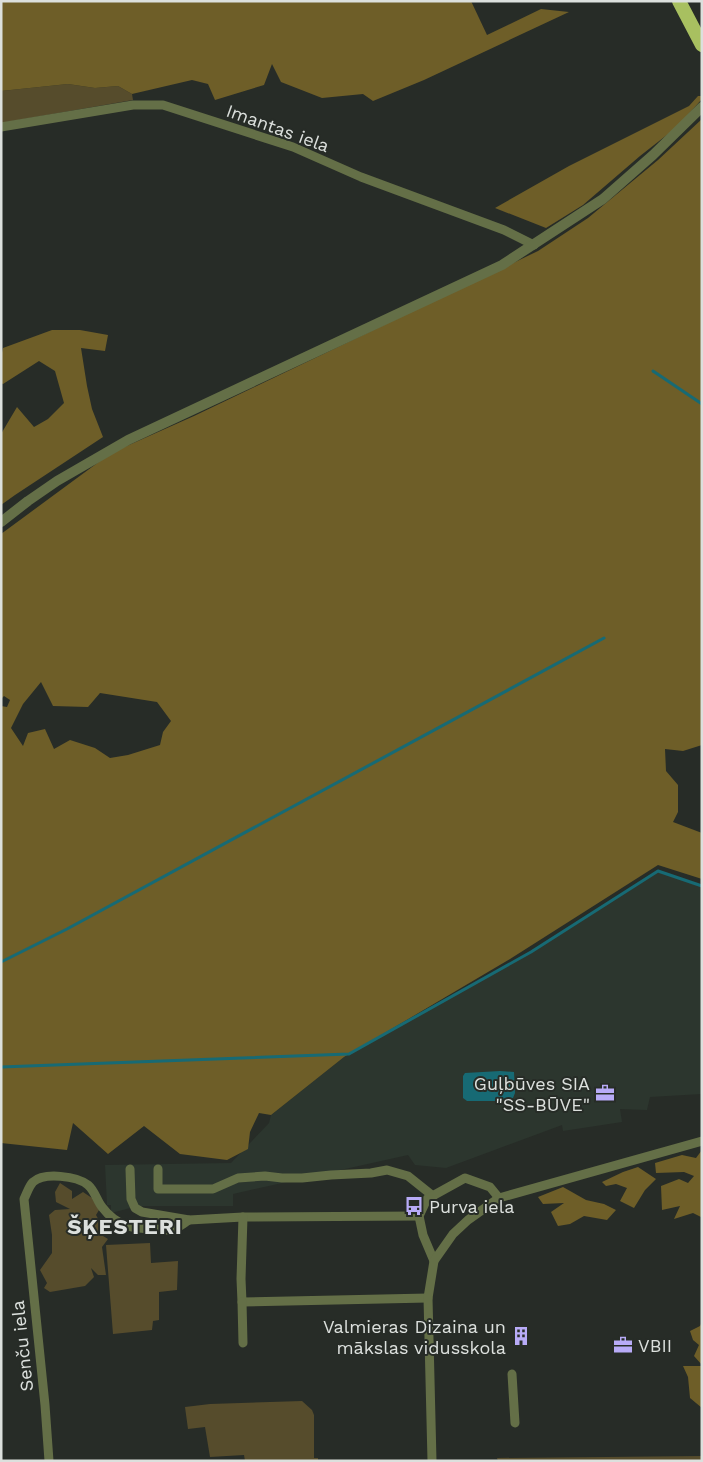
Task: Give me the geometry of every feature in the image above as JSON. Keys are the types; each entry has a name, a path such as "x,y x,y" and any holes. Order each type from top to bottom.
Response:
{"highway":[{"path":"679,1 702,46"}],"street":[{"name":"Imantas iela","path":"1,127 133,105 163,105 293,147 362,177 504,230 534,245"},
{"path":"1,522 58,481 128,440 502,265 603,199 653,155 702,107"},
{"path":"432,1461 428,1298 434,1261 453,1234 468,1220 499,1198 702,1141"},
{"path":"130,1168 131,1199 135,1208 142,1212 189,1220 243,1217 419,1216"},
{"path":"158,1169 158,1189 212,1189 238,1178 264,1176 302,1178 386,1170 408,1176 433,1196"},
{"name":"Senču iela","path":"49,1461 24,1199 34,1182 41,1177 67,1176 78,1179 88,1185 102,1207 116,1221 130,1228 172,1230 189,1220"},
{"path":"434,1261 423,1236 419,1216 427,1199 464,1178 490,1187 499,1198"},
{"path":"243,1217 241,1279 243,1343"},
{"path":"242,1302 428,1298"},
{"path":"512,1374 515,1423"}],"shaded area":[{"path":"1,1 471,1 487,35 541,9 569,12 424,80 373,101 363,94 322,98 281,82 272,64 264,85 215,100 208,84 192,80 132,94 118,86 95,88 68,84 1,91"},
{"path":"68,84 95,88 118,86 132,94 133,100 1,123 1,91"},
{"path":"698,96 702,96 702,99 677,127 583,205 546,228 495,208 569,166 689,106"},
{"path":"702,119 702,745 683,751 665,749 666,771 678,785 678,812 673,822 702,833 702,879 658,865 510,959 344,1057 271,1115 259,1113 250,1132 248,1149 227,1160 180,1154 144,1126 108,1154 73,1123 67,1150 1,1143 1,706 7,707 10,700 4,696 1,699 1,534 111,453 194,416 538,251 588,218 658,160","holes":["41,682 53,706 88,707 100,693 157,702 171,721 163,732 160,745 128,755 110,758 95,748 70,740 54,749 45,729 28,733 23,746 11,728 23,704"]},
{"path":"52,330 80,330 108,335 105,351 81,348 92,409 103,437 1,505 1,434 17,407 34,427 48,419 64,403 55,371 39,361 3,384 1,383 3,348"},
{"path":"658,871 702,886 702,1094 650,1097 647,1110 620,1109 622,1122 563,1131 562,1125 446,1168 415,1165 408,1155 233,1194 233,1206 138,1206 111,1213 111,1205 107,1205 105,1165 231,1163 269,1123 271,1115 344,1057 531,952"},
{"path":"702,1150 702,1223 701,1217 693,1213 674,1219 680,1206 662,1210 661,1186 679,1179 688,1183 694,1176 684,1172 656,1173 655,1163 682,1155 696,1158"},
{"path":"638,1167 656,1179 645,1190 634,1208 620,1201 627,1188 616,1184 606,1186 602,1182"},
{"path":"60,1183 72,1191 72,1199 83,1192 92,1198 99,1210 96,1215 101,1224 98,1233 108,1239 102,1247 106,1275 98,1275 91,1268 94,1277 85,1286 50,1292 44,1288 47,1283 40,1270 52,1253 49,1215 55,1210 70,1209 56,1202 55,1192"},
{"path":"563,1187 586,1200 604,1204 616,1210 607,1220 584,1216 570,1224 558,1226 551,1212 564,1203 543,1204 538,1197"},
{"path":"150,1243 151,1263 178,1261 177,1290 159,1292 159,1320 153,1321 152,1330 113,1334 106,1245"},
{"path":"702,1322 702,1365 694,1356 699,1345 693,1340 690,1331 700,1326"},
{"path":"683,1366 702,1366 702,1408 690,1398 688,1377"},
{"path":"302,1401 312,1410 314,1415 314,1458 318,1458 318,1461 245,1461 244,1455 210,1457 205,1427 188,1429 185,1407 210,1404"},
{"path":"702,1456 702,1461 498,1461 497,1458"}],"water":[{"path":"514,1072 515,1093 513,1098 506,1101 467,1101 463,1098 463,1076 465,1073"}],"waterway":[{"path":"653,371 702,404"},
{"path":"1,962 67,929 604,638"},
{"path":"1,1067 349,1054 531,952 658,871 702,886"}],"place":[{"name":"Guļbūves SIA \"SS-BŪVE\"","path":"605,1093"},
{"name":"Purva iela","path":"414,1206"},
{"name":"Valmieras Dizaina un mākslas vidusskola","path":"521,1336"},
{"name":"VBII","path":"623,1345"}],"district":[{"name":"ŠĶESTERI","path":"125,1226"}]}
